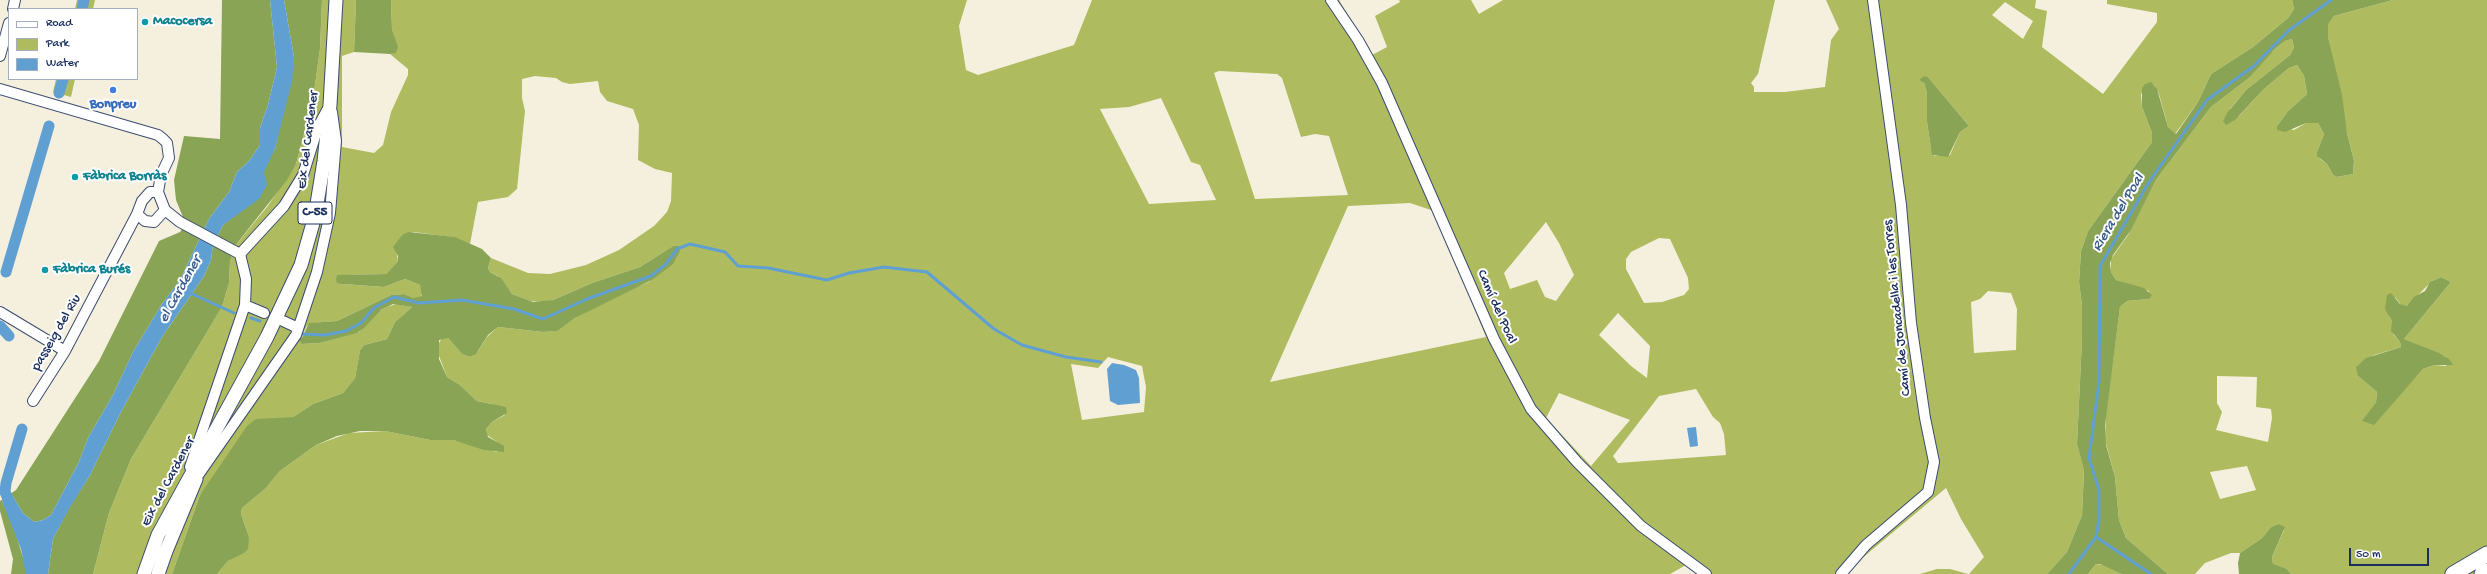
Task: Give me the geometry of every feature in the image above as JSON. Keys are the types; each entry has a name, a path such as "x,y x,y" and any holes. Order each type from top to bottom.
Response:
{"highway":[{"path":"2453,574 2487,554"},
{"path":"2482,574 2487,571"}],"main road":[{"name":"Eix del Cardener","path":"144,574 158,535 185,483 229,408 274,324 301,265 315,216 330,105 336,0"},
{"name":"Eix del Cardener","path":"158,574 168,544 229,408"}],"street":[{"name":"Camí del Poal","path":"1332,0 1358,40 1382,83 1494,339 1531,409 1577,462 1641,526 1706,574"},
{"name":"Camí de Joncadella i les Torres","path":"1841,574 1866,545 1928,492 1934,462 1925,418 1911,323 1901,205 1873,0"},
{"path":"0,56 8,27"},
{"path":"0,90 158,135 167,143 169,152 169,158 161,175 158,192 165,210 180,222 237,252 246,279 245,305 185,483"},
{"path":"237,252 284,206 303,175 318,127 330,105"},
{"path":"199,474 296,335 317,272 330,213 334,180 336,141 330,105"},
{"name":"passeig del Riu","path":"33,401 65,351 137,214 142,201 150,192 158,192"},
{"path":"137,214 145,221 154,222 165,210"},
{"path":"245,305 264,313"},
{"path":"0,312 65,351"},
{"path":"283,321 298,328"}],"green space":[{"path":"77,0 95,0 93,8 75,8"},
{"path":"222,0 270,0 277,67 268,105 260,128 260,145 249,161 237,172 229,192 209,219 180,280 162,304 133,352 113,395 88,438 79,462 51,515 43,520 34,522 23,513 12,495 2,501 13,524 26,568 26,574 11,574 13,559 0,511 0,501 16,490 99,361 159,241 180,232 182,229 185,222 176,200 174,180 184,136 220,139"},
{"path":"284,0 322,0 320,49 313,99 296,164 287,180 235,246 230,262 229,283 222,307 131,459 109,513 93,574 48,574 53,539 70,506 89,477 122,410 162,337 204,276 211,260 213,245 223,225 239,211 275,149 294,57"},
{"path":"322,0 356,0 354,52 342,56 342,147 374,153 383,145 391,112 408,75 408,69 390,54 396,52 397,47 392,29 391,0 967,0 959,26 966,70 978,75 1074,45 1092,0 1339,0 1372,55 1387,47 1375,16 1400,2 1399,0 1471,0 1479,14 1503,0 1775,0 1758,74 1751,83 1754,87 1754,92 1785,92 1825,87 1831,40 1839,29 1826,0 2036,0 2035,8 2047,11 2042,47 2103,94 2157,22 2157,13 2107,4 2107,0 2292,0 2294,9 2288,18 2253,47 2211,74 2198,102 2175,134 2168,127 2159,94 2154,85 2141,94 2142,107 2152,133 2152,142 2088,231 2081,251 2079,282 2082,305 2082,339 2077,444 2084,469 2082,515 2067,552 2047,574 1969,574 1984,557 1961,519 1946,488 1855,564 1847,574 1699,574 1686,565 1670,574 217,574 228,561 238,555 249,537 241,514 242,508 265,489 280,471 316,445 349,433 385,431 430,440 453,440 497,452 497,442 487,435 486,429 492,422 505,415 492,404 477,401 460,385 447,377 439,356 439,343 442,338 448,338 462,354 470,357 478,351 487,337 498,327 543,332 555,331 575,318 618,295 649,282 676,259 680,252 673,246 640,267 592,283 553,300 543,302 530,301 512,294 498,276 490,272 488,268 491,258 528,273 550,274 586,265 619,250 654,226 667,212 671,201 672,173 655,169 638,160 639,125 633,109 607,101 600,92 598,81 570,84 562,82 556,78 535,76 522,79 522,98 525,111 517,189 508,197 478,202 470,244 452,237 414,232 403,234 396,249 398,261 386,274 345,275 343,284 384,287 405,279 420,285 423,293 420,298 414,298 404,294 391,295 337,321 312,323 307,326 301,338 302,344 320,343 359,332 378,312 387,307 396,304 412,307 395,322 387,339 364,345 360,350 355,378 343,393 313,404 293,417 262,419 200,495 172,574 93,574 109,513 131,459 222,307 229,283 230,262 235,246 267,207 296,164 313,99 320,49","holes":["2005,2 2033,21 2023,39 1992,15","1219,71 1277,74 1282,78 1301,137 1315,134 1329,136 1348,195 1255,199 1214,73","1928,77 1969,126 1960,132 1950,155 1934,156 1931,148 1927,122 1927,93 1924,83 1920,80","1161,98 1191,162 1200,165 1216,200 1149,204 1100,109 1129,107","1410,203 1434,211 1486,337 1270,382 1348,206","1546,222 1559,243 1574,275 1556,301 1545,297 1537,280 1510,289 1504,273","1659,238 1670,239 1688,278 1689,289 1684,295 1662,302 1644,303 1626,269 1626,259 1631,252","1988,291 2011,293 2017,309 2016,350 1974,353 1971,302 1980,299","1618,313 1650,346 1647,378 1631,366 1599,335","1108,357 1142,366 1146,387 1144,412 1082,420 1071,364 1098,368","1696,389 1713,417 1720,423 1724,434 1726,455 1618,463 1613,456 1659,396","1559,393 1630,420 1591,466 1546,418"]},
{"path":"356,0 391,0 392,29 398,47 396,53 354,52"},
{"path":"2292,0 2393,0 2334,16 2328,24 2328,37 2342,95 2347,133 2354,161 2353,174 2337,177 2333,175 2327,164 2317,156 2317,152 2324,134 2318,123 2306,123 2285,132 2277,130 2277,126 2288,111 2307,94 2304,76 2297,65 2289,68 2264,89 2235,120 2226,125 2223,121 2227,113 2246,90 2290,55 2294,47 2292,39 2285,41 2274,50 2249,78 2211,107 2156,180 2131,230 2113,255 2110,263 2111,272 2116,280 2144,288 2152,295 2149,299 2127,301 2120,307 2105,426 2106,445 2115,477 2119,520 2126,538 2168,574 2122,574 2100,564 2096,564 2088,574 2047,574 2067,552 2082,515 2084,470 2077,444 2082,339 2082,305 2079,282 2081,251 2088,231 2152,142 2152,133 2142,107 2142,88 2145,84 2151,82 2157,89 2168,127 2176,134 2198,102 2211,74 2253,47 2288,18 2294,9"},
{"path":"2393,0 2487,0 2487,574 2291,574 2287,569 2273,565 2272,557 2284,530 2278,524 2271,527 2262,538 2240,553 2231,553 2205,563 2195,574 2168,574 2126,538 2119,520 2115,477 2105,440 2106,413 2120,307 2127,301 2149,299 2149,291 2116,280 2111,272 2111,259 2128,235 2156,180 2211,107 2249,78 2267,56 2285,41 2292,39 2294,47 2290,55 2246,90 2230,109 2239,116 2264,89 2289,68 2297,65 2304,76 2307,94 2288,111 2277,126 2294,130 2306,123 2318,123 2324,134 2317,152 2320,159 2327,164 2333,175 2337,177 2353,174 2354,161 2328,37 2328,23 2334,16","holes":["2441,277 2451,282 2404,339 2446,357 2446,366 2434,365 2423,369 2373,424 2363,421 2376,402 2377,392 2358,376 2358,365 2374,355 2401,347 2400,342 2393,334 2392,321 2389,316 2395,297 2402,306 2407,306 2432,281","2217,376 2257,377 2256,407 2271,409 2272,418 2268,442 2216,430 2222,412 2217,403","2247,466 2256,490 2220,499 2210,472"]},
{"path":"1924,76 1928,77 1969,126 1960,132 1948,157 1932,155 1927,122 1927,93 1924,83 1919,80"},
{"path":"56,80 75,80 71,97 53,92"},
{"path":"409,232 455,237 482,249 491,258 488,268 490,272 501,278 512,294 533,302 553,300 592,283 640,267 673,246 679,246 680,252 673,264 652,280 575,318 557,331 543,332 498,327 488,335 476,354 470,357 462,354 448,338 439,340 439,359 447,377 460,385 477,401 506,407 507,413 492,422 486,429 488,437 504,446 504,452 484,450 453,440 430,440 385,431 360,431 337,436 316,445 280,471 265,489 242,508 241,514 249,537 248,549 244,553 228,561 217,574 172,574 200,495 247,426 256,419 293,417 313,404 343,393 355,378 360,350 364,345 387,339 395,322 412,307 393,304 381,310 364,328 357,333 320,343 302,344 299,340 303,336 309,323 337,321 391,295 404,294 414,298 422,296 420,285 405,279 384,287 343,284 337,283 336,280 337,275 386,274 398,261 398,256 393,247 403,234"},
{"path":"2441,277 2451,282 2404,339 2439,353 2449,359 2453,365 2434,365 2423,369 2374,425 2362,421 2376,402 2377,392 2358,376 2356,367 2366,358 2401,347 2400,342 2391,331 2392,321 2385,309 2387,295 2391,293 2400,304 2407,306 2414,297 2425,291 2430,282"},
{"path":"2278,524 2285,527 2272,557 2273,564 2287,569 2291,574 2239,574 2238,563 2240,553 2262,538 2271,527"},
{"path":"2096,564 2105,565 2122,574 2088,574"},
{"path":"1937,569 1950,569 1968,574 1920,574"}],"water":[{"name":"el Cardener","path":"270,0 284,0 294,57 292,81 275,149 264,172 267,185 259,199 223,225 213,245 211,260 204,276 162,337 122,410 89,477 70,507 53,539 48,574 26,574 21,549 2,501 12,495 23,513 34,522 43,520 51,515 79,462 88,438 113,395 133,352 162,304 180,280 209,219 229,192 237,172 249,161 260,145 260,128 268,105 277,67"},
{"path":"1112,363 1124,365 1136,370 1139,378 1140,403 1118,405 1110,401 1107,369"},
{"path":"1696,427 1698,446 1690,447 1687,428"}],"waterway":[{"path":"82,8 84,0"},
{"name":"Riera del Poal","path":"2069,574 2096,537 2099,520 2099,490 2089,458 2099,382 2100,266 2149,182 2207,100 2254,66 2288,31 2331,0"},
{"path":"59,93 63,80"},
{"path":"6,272 49,126"},
{"path":"302,334 325,335 346,331 361,323 374,308 394,297 419,303 462,300 514,309 543,319 587,299 651,276 666,264 677,249 690,244 725,252 738,266 768,268 827,280 849,273 884,267 927,272 994,329 1022,345 1066,357 1101,362"},
{"name":"el Cardener","path":"188,292 234,313"},
{"path":"251,318 260,321"},
{"path":"0,326 9,336"},
{"path":"13,511 5,492 6,483 22,429"},
{"path":"2096,537 2151,574"}],"place":[{"name":"Macocersa","path":"145,22"},
{"name":"Bonpreu","path":"113,90"},
{"name":"Fàbrica Borràs","path":"75,177"},
{"name":"Fàbrica Burés","path":"45,270"}]}
